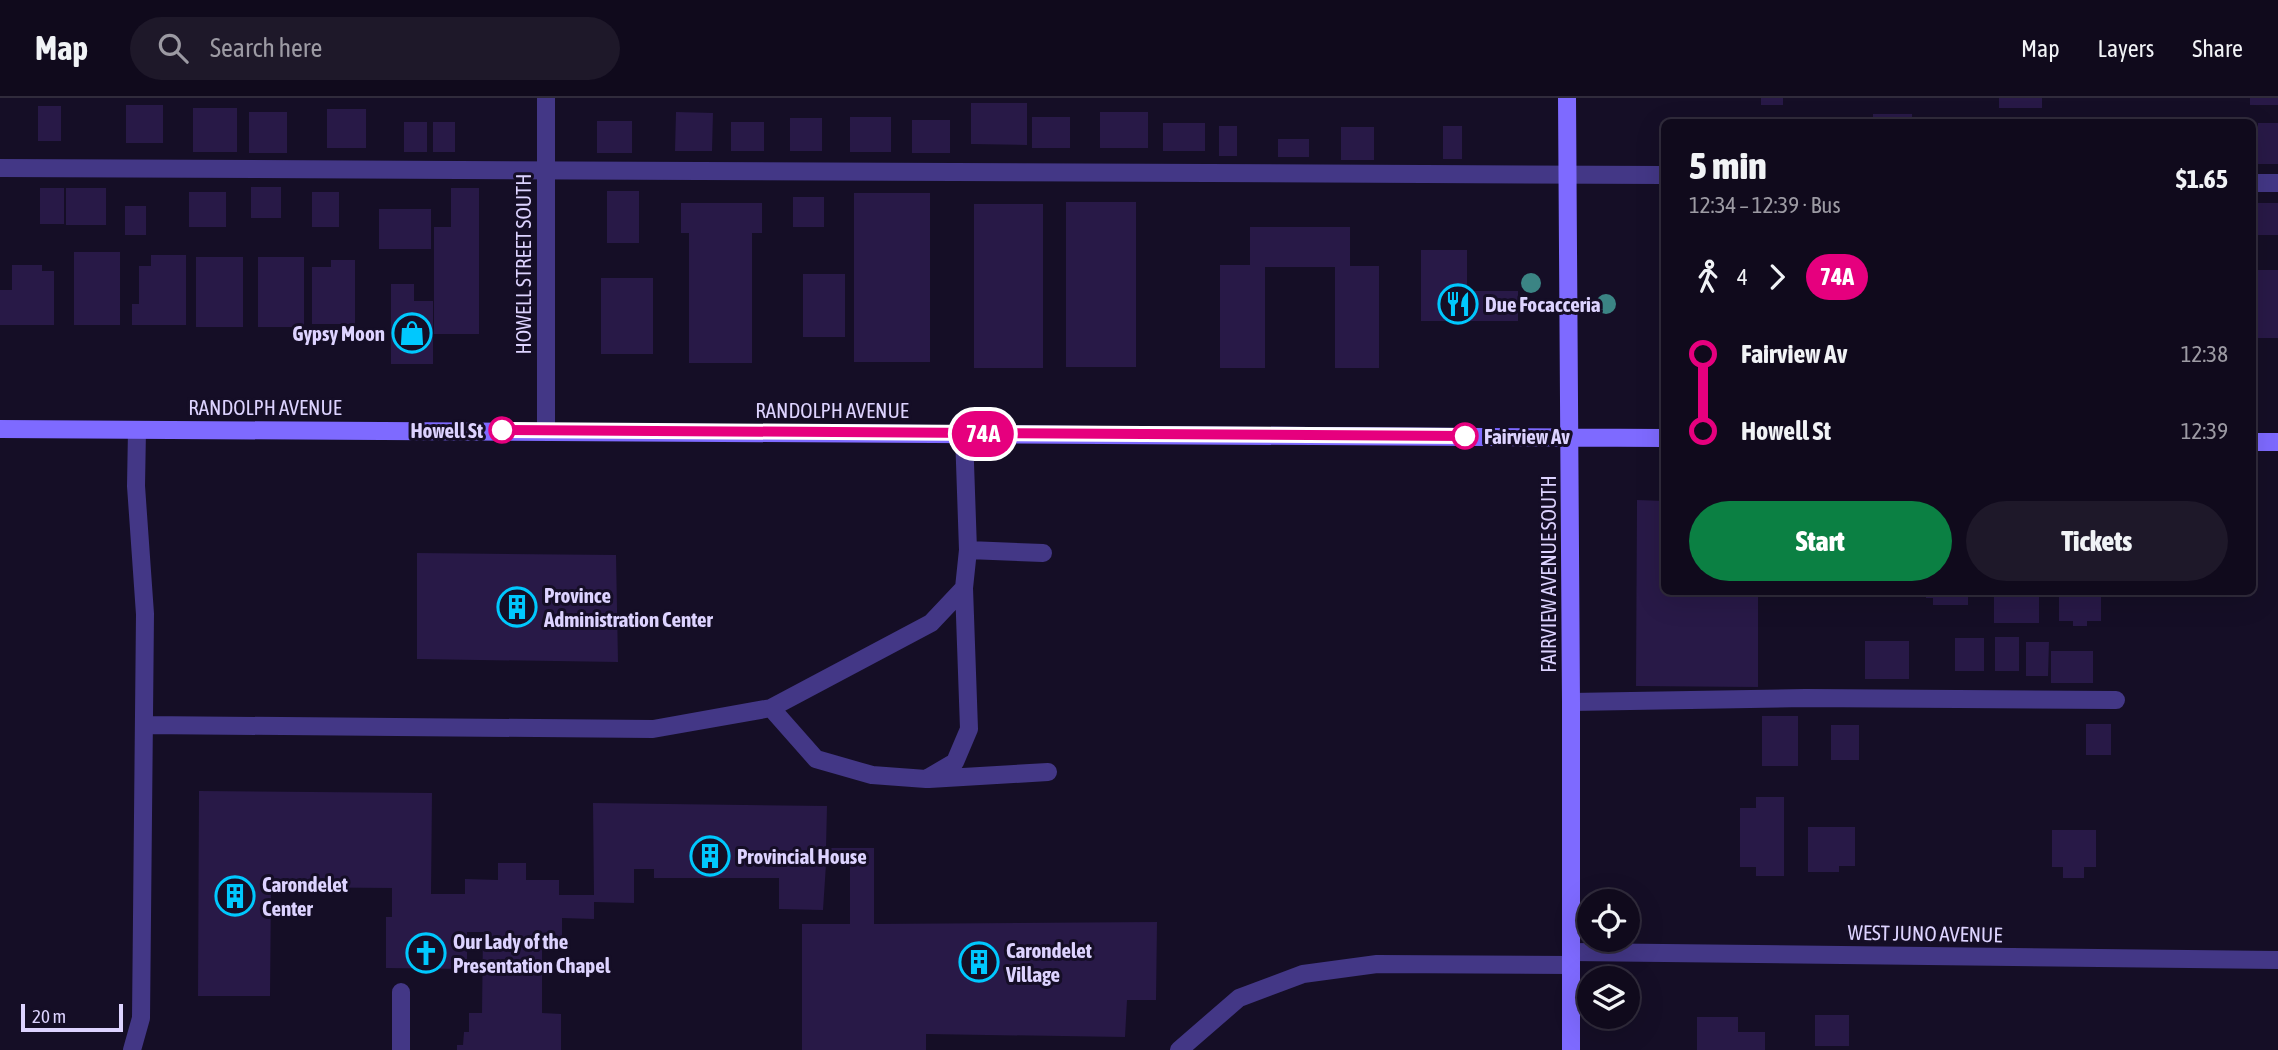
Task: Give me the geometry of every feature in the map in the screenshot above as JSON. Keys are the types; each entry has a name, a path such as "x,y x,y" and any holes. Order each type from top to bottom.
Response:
{"main road":[{"name":"FAIRVIEW AVENUE SOUTH","path":"1567,98 1571,1050"},
{"name":"RANDOLPH AVENUE","path":"0,429 1661,438"},
{"path":"2256,442 2278,442"}],"street":[{"name":"HOWELL STREET SOUTH","path":"546,98 546,431"},
{"path":"0,168 1661,175"},
{"path":"2256,183 2278,183"},
{"path":"132,1050 141,1018 145,614 136,486 137,430"},
{"path":"926,779 955,762 969,729 964,588 968,550 964,433"},
{"path":"968,550 1044,552"},
{"path":"144,725 653,729 771,708 931,623 964,588"},
{"path":"1571,702 1804,698 2116,700"},
{"path":"771,708 816,760 872,775 926,779 1048,772"},
{"name":"WEST JUNO AVENUE","path":"1179,1050 1239,998 1303,974 1377,964 1571,958 2278,960"},
{"path":"401,992 401,1050"}],"building":[{"path":"1761,98 1783,98 1783,105 1761,105"},
{"path":"1999,98 2042,98 2042,108 1999,108"},
{"path":"2250,98 2278,98 2278,105 2250,105"},
{"path":"971,103 1027,103 1027,145 971,144"},
{"path":"126,105 163,105 163,143 126,143"},
{"path":"38,106 61,106 61,141 38,141"},
{"path":"193,108 237,108 237,152 193,152"},
{"path":"327,109 366,109 366,148 327,148"},
{"path":"249,112 287,112 287,153 249,153"},
{"path":"676,112 713,113 712,151 675,151"},
{"path":"1100,112 1148,112 1148,148 1100,148"},
{"path":"1873,114 1912,114 1912,119 1873,119"},
{"path":"850,117 891,117 891,152 850,152"},
{"path":"1032,117 1070,117 1070,148 1032,148"},
{"path":"1929,117 1980,117 1980,119"},
{"path":"790,118 822,118 822,151 790,151"},
{"path":"912,120 950,120 950,153 912,153"},
{"path":"597,121 632,121 632,153 597,153"},
{"path":"404,122 427,122 427,152 404,152"},
{"path":"433,122 455,122 455,152 433,152"},
{"path":"731,122 764,122 764,151 731,151"},
{"path":"1163,123 1205,123 1205,151 1163,151"},
{"path":"2258,123 2278,123 2278,164 2258,164"},
{"path":"1219,126 1237,126 1237,156 1219,156"},
{"path":"1443,126 1462,126 1462,159 1443,159"},
{"path":"1341,127 1374,127 1374,160 1341,160"},
{"path":"1278,139 1309,139 1309,157 1278,157"},
{"path":"251,187 281,187 281,218 251,218"},
{"path":"40,188 64,188 64,224 40,224"},
{"path":"66,188 106,188 106,225 66,225"},
{"path":"451,188 479,188 479,334 434,334 434,227 451,227"},
{"path":"607,191 639,191 639,243 607,243"},
{"path":"189,192 226,192 226,227 189,227"},
{"path":"312,192 339,192 339,227 312,227"},
{"path":"854,193 930,193 930,362 854,362"},
{"path":"793,197 824,197 824,227 793,227"},
{"path":"1066,202 1136,202 1136,367 1066,367"},
{"path":"681,203 762,203 762,233 752,233 752,363 689,363 689,233 681,233"},
{"path":"2256,203 2278,203 2278,235 2256,235"},
{"path":"974,204 1043,204 1043,368 974,368"},
{"path":"125,206 146,206 146,235 125,235"},
{"path":"379,209 431,209 431,249 379,249"},
{"path":"1250,227 1350,227 1350,266 1379,266 1379,368 1335,368 1335,267 1265,267 1265,368 1220,368 1220,265 1250,265"},
{"path":"1421,250 1467,250 1467,291 1518,291 1518,321 1421,321"},
{"path":"74,252 120,252 120,325 74,325"},
{"path":"151,255 186,255 186,325 132,325 132,304 139,304 139,266 151,266"},
{"path":"196,257 243,257 243,327 196,327"},
{"path":"258,257 304,257 304,327 258,327"},
{"path":"331,260 355,260 355,324 312,324 312,267 331,267"},
{"path":"12,265 42,265 42,271 54,271 54,325 0,325 0,290 12,290"},
{"path":"2256,270 2278,270 2278,338 2256,338"},
{"path":"803,274 845,274 845,337 803,337"},
{"path":"601,278 653,278 653,354 601,354"},
{"name":"Gypsy Moon","path":"391,284 414,284 414,301 433,301 433,364 391,364"},
{"path":"1637,500 1661,501 1661,595 1758,595 1758,687 1636,686"},
{"name":"Province Administration Center","path":"417,553 616,555 618,662 417,659"},
{"path":"1926,595 1968,595 1968,605 1933,605 1933,598 1926,598"},
{"path":"1994,595 2039,595 2039,623 1994,623"},
{"path":"2059,595 2101,595 2101,621 2087,621 2087,626 2073,626 2073,621 2059,621"},
{"path":"1995,637 2019,637 2019,671 1995,671"},
{"path":"1955,638 1984,638 1984,671 1955,671"},
{"path":"1865,641 1909,641 1909,679 1865,679"},
{"path":"2026,642 2049,642 2048,676 2026,676"},
{"path":"2051,651 2093,651 2093,683 2051,683"},
{"path":"1762,716 1798,716 1798,766 1762,766"},
{"path":"2086,724 2111,724 2111,755 2086,755"},
{"path":"1831,725 1859,725 1859,760 1831,760"},
{"path":"199,791 432,793 431,894 465,894 465,879 498,880 498,863 526,863 526,880 559,880 559,895 594,895 593,803 827,806 826,848 874,848 874,924 1157,922 1156,1000 1127,1000 1125,1037 926,1034 926,1050 802,1050 802,924 850,924 850,864 826,864 823,910 779,909 779,878 654,878 654,869 634,869 634,903 594,902 594,919 562,918 562,939 542,939 542,1013 561,1014 561,1050 457,1050 457,1045 463,1045 464,1032 469,1032 469,1013 482,1013 483,932 467,932 467,969 386,968 386,917 392,917 392,888 271,887 270,996 198,996"},
{"path":"1756,797 1784,797 1784,876 1756,876 1756,867 1740,867 1740,808 1756,808"},
{"path":"1808,827 1855,827 1855,866 1839,866 1839,872 1808,872"},
{"path":"2052,830 2096,830 2096,867 2084,867 2084,878 2063,878 2063,867 2052,867"},
{"path":"1815,1015 1849,1015 1849,1046 1815,1046"},
{"path":"1697,1017 1738,1017 1738,1032 1765,1032 1765,1050 1697,1050"}],"bus line":[{"name":"74A","path":"502,430 1465,436"}],"place":[{"name":"Due Focacceria","path":"1458,304"},
{"name":"Gypsy Moon","path":"412,333"},
{"name":"Howell St","path":"502,430"},
{"name":"Fairview Av","path":"1465,436"},
{"name":"Province Administration Center","path":"517,607"},
{"name":"Provincial House","path":"710,856"},
{"name":"Carondelet Center","path":"235,896"},
{"name":"Our Lady of the Presentation Chapel","path":"426,953"},
{"name":"Carondelet Village","path":"979,962"}]}
